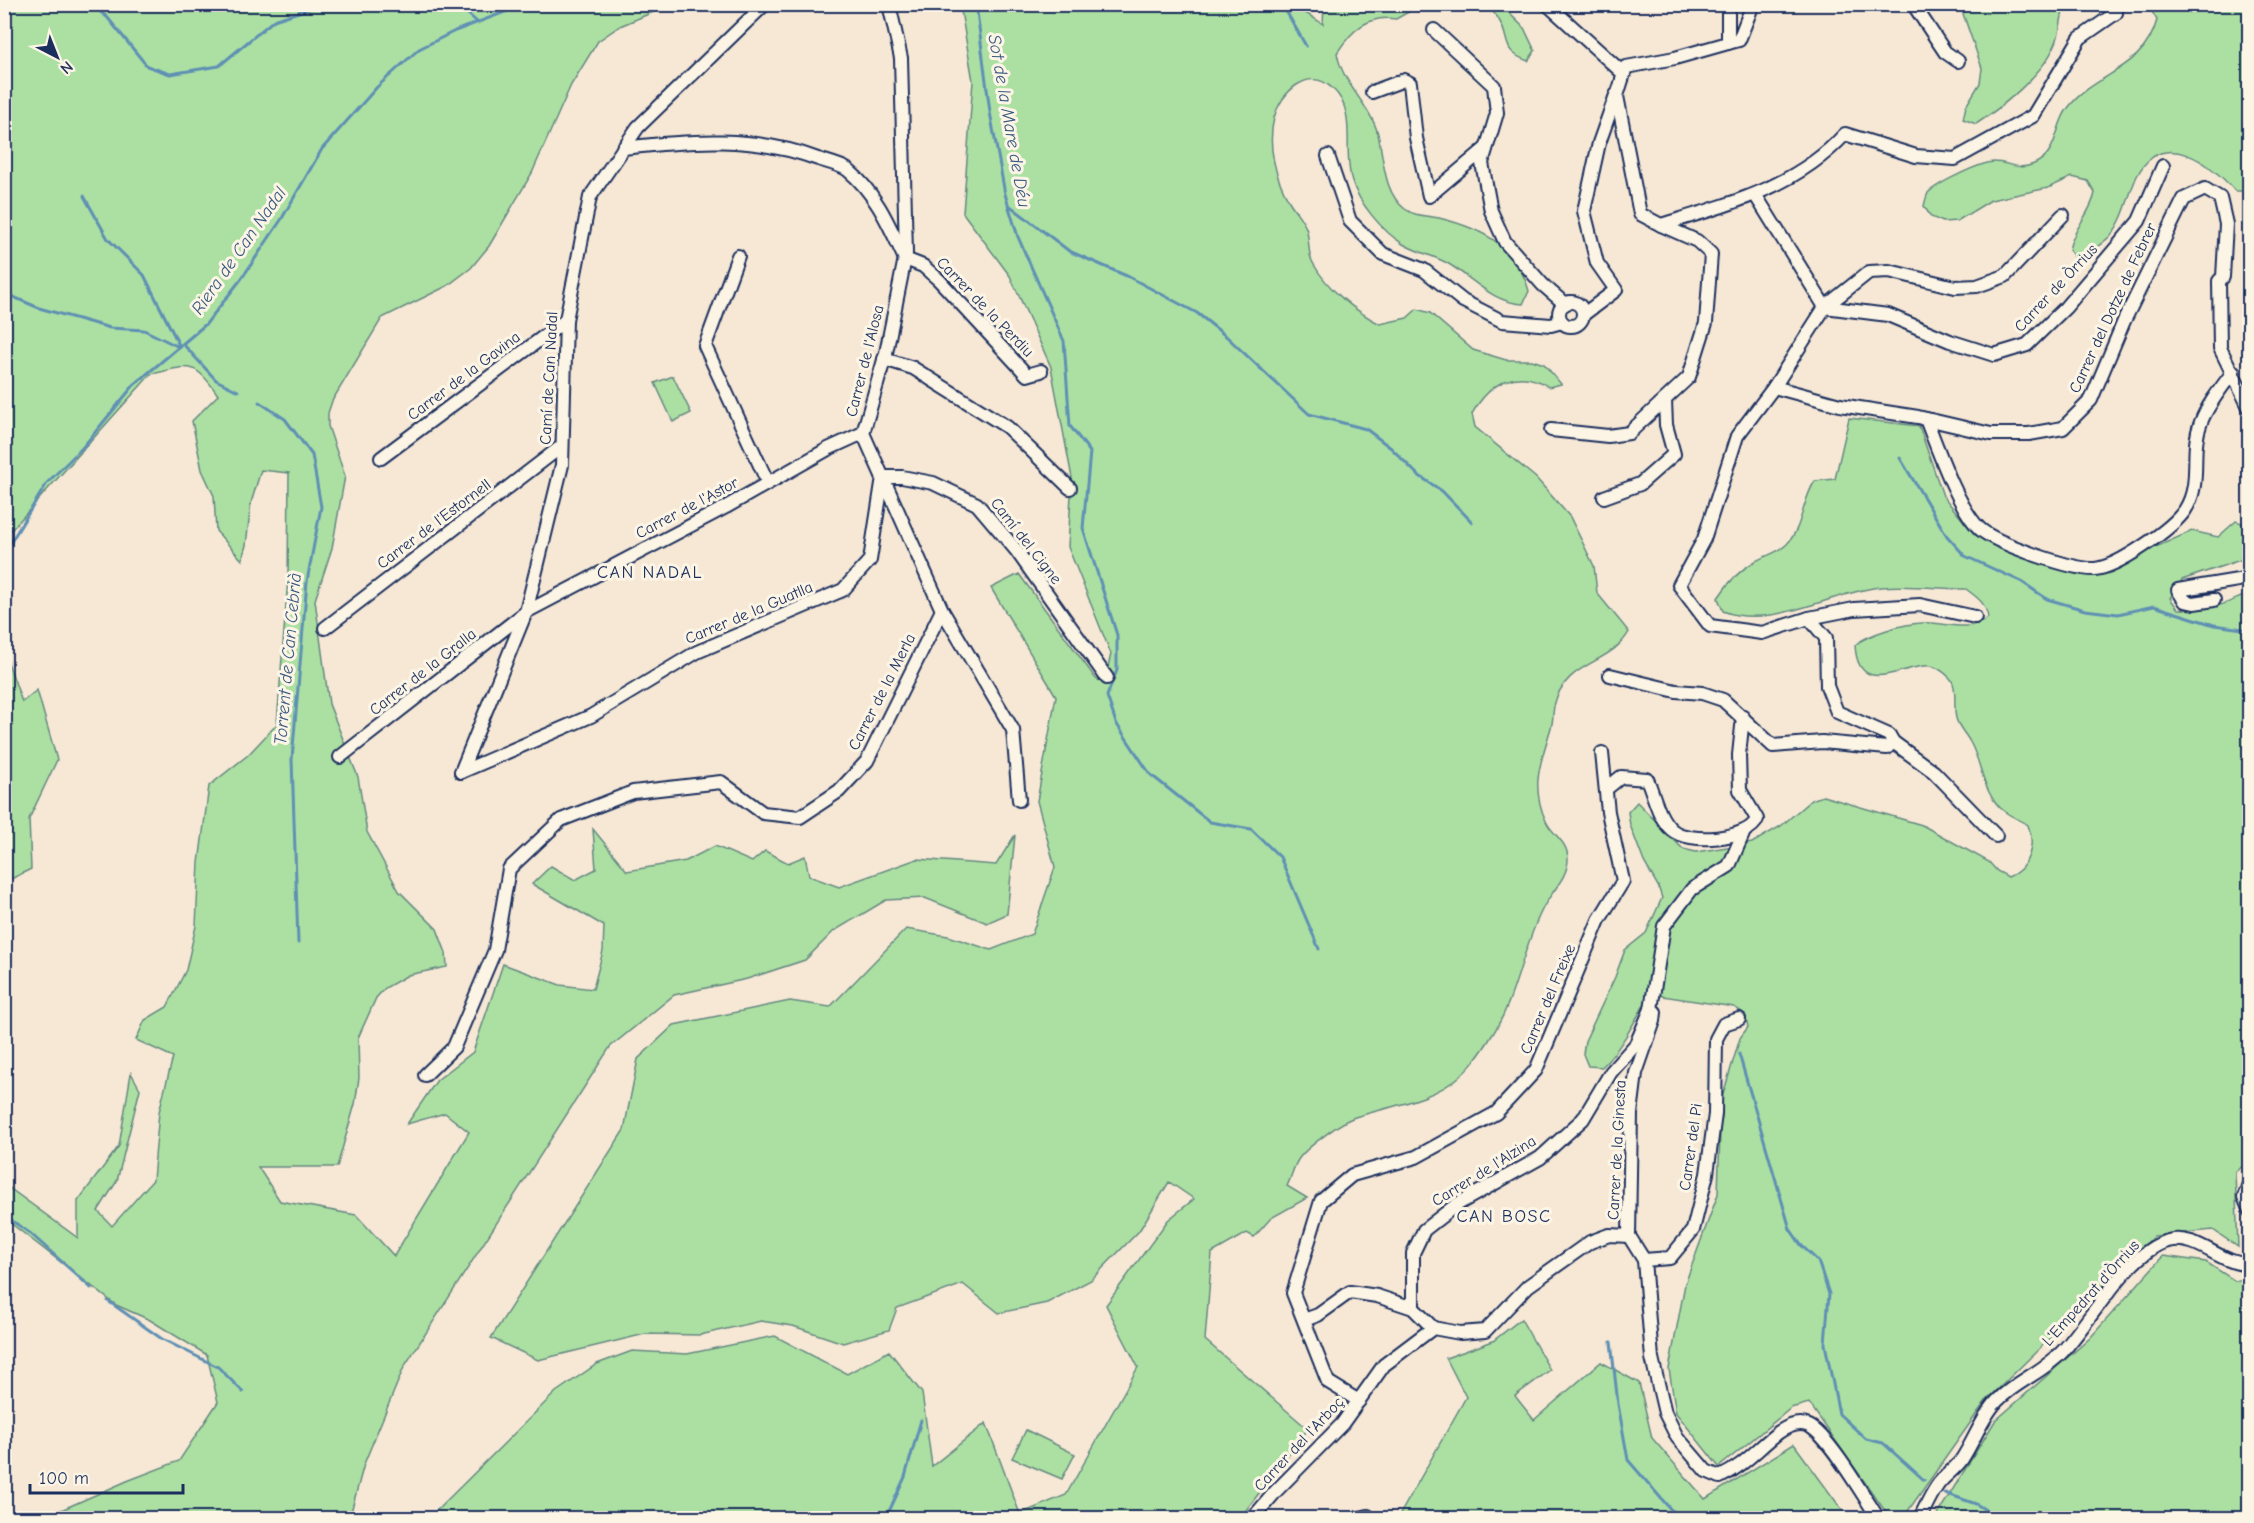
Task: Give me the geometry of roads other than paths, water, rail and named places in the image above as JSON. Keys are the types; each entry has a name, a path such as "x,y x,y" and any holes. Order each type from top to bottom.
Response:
{"street":[{"name":"Camí de Can Nadal","path":"461,772 526,612 562,465 566,320 590,197 638,127 765,4"},
{"name":"Carrer de l'Alosa","path":"889,4 901,58 905,259 884,359 863,433 942,610 1013,730 1019,800"},
{"path":"1547,4 1623,74"},
{"path":"1728,4 1728,43"},
{"path":"1584,314 1616,290 1598,263 1584,211 1599,143 1626,67 1675,58 1739,40 1753,4"},
{"path":"1913,4 1946,52 1958,61"},
{"path":"1661,225 1756,196 1827,154 1845,134 1916,156 1955,159 2033,116 2080,38 2116,13"},
{"path":"1434,30 1494,87 1497,113 1482,163 1491,211 1505,242 1543,285 1565,304"},
{"path":"1551,430 1608,436 1629,433 1689,377 1706,323 1711,254 1697,241 1640,214 1617,96 1623,74"},
{"path":"1372,92 1404,80 1410,83 1416,138 1429,196 1486,148"},
{"path":"624,148 681,141 725,140 787,147 847,169 881,208 905,259"},
{"path":"1328,156 1350,221 1383,254 1424,270 1463,302 1502,321 1551,325 1562,322"},
{"name":"Carrer de Òrrius","path":"1825,307 1888,315 1950,341 1994,355 2027,345 2065,308 2139,221 2163,166"},
{"name":"Carrer del Dotze de Febrer","path":"1774,387 1840,405 1926,419 1991,434 2029,434 2063,428 2091,400 2124,321 2184,199 2205,189 2220,198 2226,224 2223,277 2219,281 2220,348 2250,409"},
{"path":"1756,196 1825,307"},
{"path":"1975,617 1920,605 1854,609 1809,618 1762,633 1710,626 1679,585 1704,539 1737,436 1774,387 1825,307 1869,272 1889,271 1955,287 1977,286 2005,276 2063,215"},
{"path":"738,256 705,346 768,483"},
{"name":"Carrer de la Perdiu","path":"905,259 923,266 939,280 1028,375 1041,371"},
{"path":"1576,302 1582,307 1584,314 1582,321 1576,326 1568,326 1562,322 1559,314 1565,304 1576,302"},
{"name":"Carrer de la Gavina","path":"381,458 566,320"},
{"path":"884,359 913,368 1007,427 1070,489"},
{"path":"1926,419 1954,489 1979,528 2004,544 2048,559 2096,569 2137,552 2183,512 2195,493 2195,449 2201,421 2233,372"},
{"path":"1604,497 1640,484 1674,454 1666,425 1665,400"},
{"name":"Carrer de l'Astor","path":"526,612 828,449 863,433"},
{"name":"Carrer de l'Estornell","path":"325,628 562,446"},
{"name":"Camí del Cigne","path":"882,477 902,477 933,483 976,504 1016,550 1107,678"},
{"name":"Carrer de la Guatlla","path":"461,772 591,716 697,651 843,590 870,560 882,477"},
{"path":"2214,600 2194,603 2185,601 2178,590 2250,578"},
{"name":"Carrer de la Merla","path":"425,1075 454,1047 495,950 509,868 561,820 633,792 721,782 762,813 800,818 839,791 867,761 942,610"},
{"name":"Carrer de la Gralla","path":"340,757 526,612"},
{"path":"1809,618 1826,638 1827,686 1838,712 1891,739 1934,772 1996,836"},
{"path":"1610,675 1676,691 1702,693 1723,700 1743,717 1760,737 1773,746 1822,742 1887,748 1891,739"},
{"name":"Carrer de l'Alzina","path":"1413,1308 1413,1253 1424,1230 1456,1205 1540,1158 1583,1119 1611,1072 1636,1044 1651,1010 1664,926 1692,889 1729,866 1743,834 1754,827 1757,819 1740,790 1739,755 1743,717"},
{"name":"Carrer del Freixe","path":"1359,1401 1328,1382 1293,1293 1321,1202 1352,1174 1416,1157 1496,1113 1536,1070 1599,920 1623,881 1606,789 1602,753"},
{"path":"1606,789 1621,777 1647,779 1660,812 1672,831 1694,839 1743,834"},
{"name":"Carrer de la Ginesta","path":"1651,1010 1655,1012 1654,1021 1636,1073 1631,1113 1629,1236 1644,1260 1652,1358 1665,1413 1677,1437 1706,1471 1720,1477 1735,1470 1789,1427 1800,1424 1809,1426 1847,1469 1878,1518"},
{"name":"Carrer del Pi","path":"1644,1260 1670,1258 1693,1230 1707,1173 1715,1114 1716,1039 1724,1024 1739,1019"},
{"path":"2250,1181 2244,1197 2250,1212"},
{"path":"1304,1320 1318,1315 1350,1292 1377,1296 1413,1308 1433,1328 1460,1333 1485,1331 1528,1286 1590,1242 1609,1235 1629,1236"},
{"name":"L'Empedrat d'Òrrius","path":"1920,1518 1937,1485 1960,1462 1996,1402 2010,1390 2043,1370 2064,1350 2082,1325 2143,1254 2170,1240 2185,1240 2238,1264 2250,1264"},
{"name":"Carrer del l'Arboç","path":"1253,1518 1276,1491 1342,1425 1384,1365 1433,1328"}],"waterway":[{"path":"90,4 107,17 147,66 170,74 219,66 274,20 323,4"},
{"path":"457,4 478,23"},
{"name":"Riera de Can Nadal","path":"4,553 47,483 83,447 134,385 206,324 242,278 281,220 322,149 377,87 419,49 455,31 526,4"},
{"name":"Sot de la Mare de Déu","path":"976,4 990,112 1005,194 1018,237 1064,341 1070,426 1090,452 1083,528 1117,635 1117,670 1107,696 1116,723 1150,774 1210,822 1251,829 1280,857 1319,949"},
{"path":"1282,4 1306,46"},
{"path":"84,196 108,239 144,275 179,345"},
{"path":"1009,205 1069,251 1129,277 1197,313 1227,337 1309,414 1366,429 1391,448 1418,475 1442,491 1472,522"},
{"path":"4,293 39,308 110,328 144,330 179,347"},
{"name":"Torrent de Can Cebrià","path":"183,344 216,380 238,391"},
{"name":"Torrent de Can Cebrià","path":"259,402 285,419 312,455 321,507 307,581 292,759 298,943"},
{"path":"1900,458 1947,536 1965,556 2022,582 2047,599 2085,610 2118,614 2154,606 2214,625 2250,630"},
{"path":"4,658 4,684"},
{"path":"1739,1054 1790,1229 1801,1245 1818,1261 1829,1294 1825,1344 1839,1414 1866,1439 1883,1443 1924,1480"},
{"path":"4,1215 31,1234 91,1288"},
{"path":"108,1301 162,1339 218,1367 243,1392"},
{"path":"1611,1342 1618,1404 1628,1460 1678,1518"},
{"path":"886,1518 905,1477 921,1420"},
{"path":"1945,1493 1976,1504 1999,1518"}],"district":[{"name":"CAN NADAL","path":"650,572"},
{"name":"CAN BOSC","path":"1504,1216"}]}
